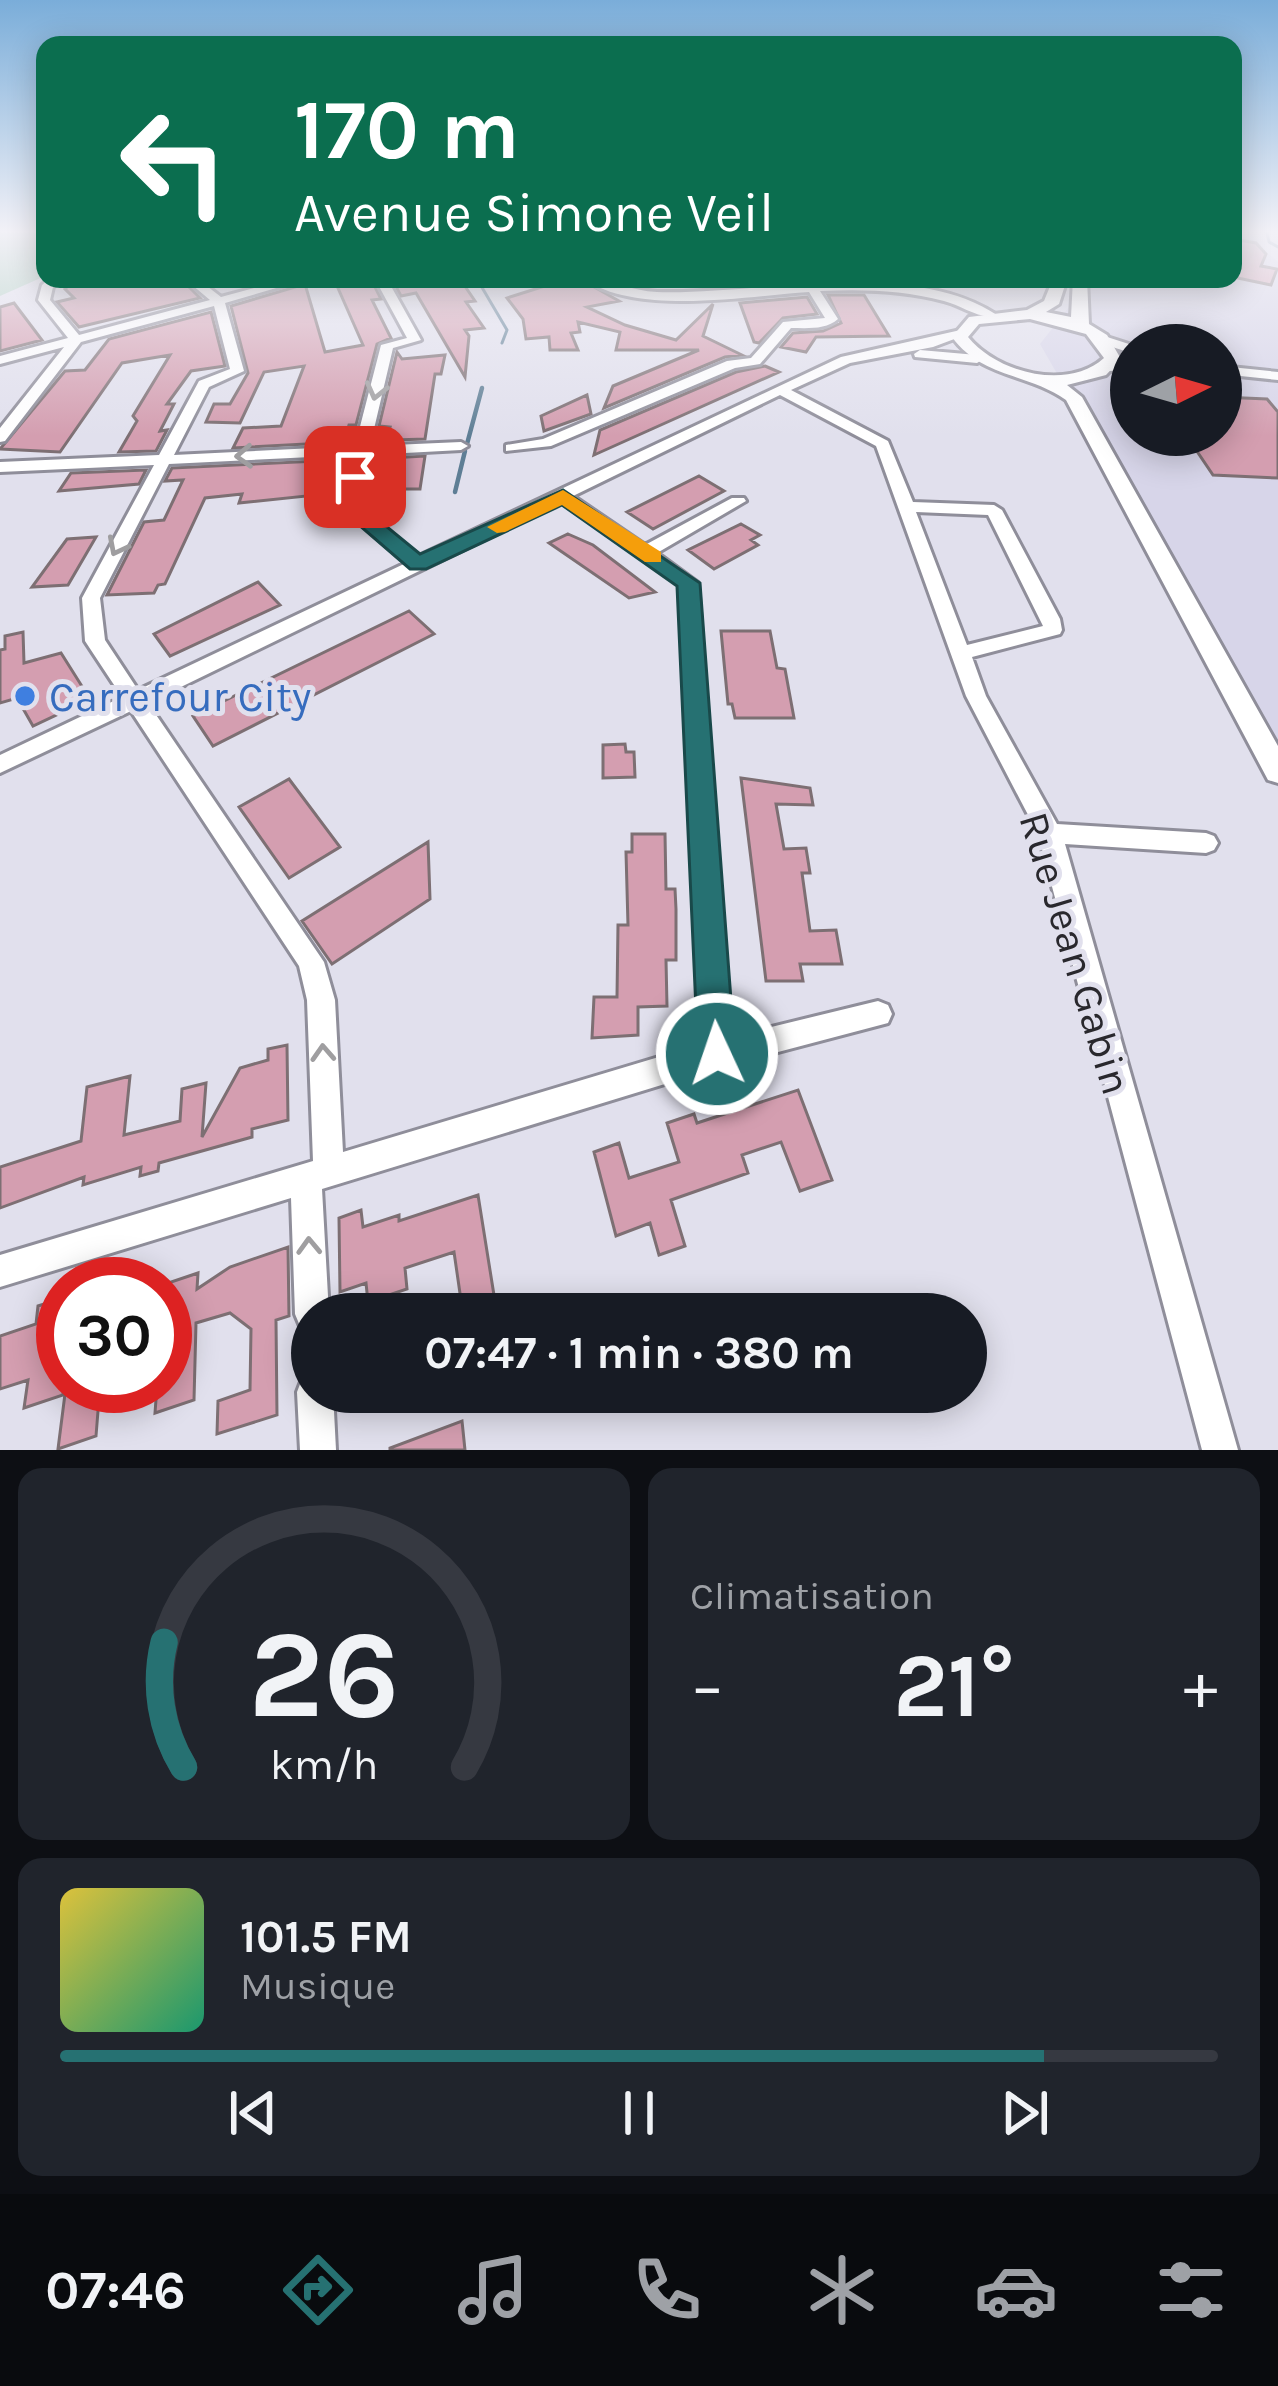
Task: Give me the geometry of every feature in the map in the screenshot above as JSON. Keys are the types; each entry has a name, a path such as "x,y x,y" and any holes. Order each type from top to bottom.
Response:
{"main road":[{"path":"1030,314 1052,301"},
{"path":"1079,301 1082,326"},
{"path":"1030,314 1082,326 1112,349 1098,372 1047,379 1021,375 977,359 964,348 962,332 974,320 991,315 1030,314"},
{"path":"1098,372 1198,619"},
{"path":"1047,379 1073,397 1278,772"}],"street":[{"path":"45,301 76,340"},
{"path":"0,360 224,301"},
{"path":"393,301 415,340 387,345 348,506 418,564"},
{"path":"511,448 546,442 732,364 755,362 788,326 832,319 820,301"},
{"path":"960,301 991,315"},
{"path":"219,302 237,371 204,384 164,459 91,598 95,641 311,962 318,981 313,1293"},
{"path":"0,765 847,360 934,343 962,332"},
{"path":"0,438 76,340"},
{"path":"1104,340 1110,342"},
{"path":"786,393 907,355 977,359"},
{"path":"1242,368 1278,372"},
{"path":"1098,372 1110,370"},
{"name":"Rue Jean Gabin","path":"786,393 883,444 958,654 1049,833 1220,1450"},
{"path":"0,466 461,446"},
{"path":"563,496 689,583 717,1054"},
{"path":"645,552 738,501"},
{"path":"905,507 994,510 1051,619 1053,631 1040,637 958,654"},
{"path":"1049,833 1206,843"},
{"path":"0,1271 717,1054 878,1015"},
{"path":"317,1413 318,1450"}],"shaded area":[{"path":"1074,301 1278,301 1278,788 1171,572 1040,344"}],"building":[{"path":"63,301 189,301 79,327 57,302"},
{"path":"249,301 310,301 325,352 363,345 344,301 372,301 391,338 377,344 356,425 349,425 344,442 233,448 243,428 281,426 304,366 264,372 240,423 206,422 214,404 230,404 248,373 231,306"},
{"path":"420,301 475,301 466,302 484,328 465,330 469,336 465,377"},
{"path":"509,301 618,301 587,307 625,325 676,340 713,304 703,336 742,355 725,357 604,408 613,386 699,350 616,350 620,332 578,322 580,332 571,333 578,350 550,350 549,337 526,339 523,319"},
{"path":"809,301 817,314 783,318 759,343 754,342 740,303"},
{"path":"831,301 867,301 889,336 816,337 806,352 781,347 793,333 823,331 841,323"},
{"path":"14,303 42,340 0,351 0,307"},
{"path":"211,312 225,366 191,371 167,404 174,404 156,451 119,452 137,421 133,416 170,355 122,363 60,452 0,449 65,371 85,370 109,339"},
{"path":"397,352 402,359 445,355 441,374 435,374 425,439 386,438 390,427 379,426"},
{"path":"765,366 779,372 594,455 600,430 736,372"},
{"path":"587,395 591,414 544,431 541,416"},
{"path":"1242,398 1267,399 1278,412 1278,478 1213,475 1200,456 1242,456"},
{"path":"425,456 420,489 382,489 389,458"},
{"path":"339,460 334,479 309,480 307,496 239,503 242,494 205,498 165,584 158,585 154,593 107,595 144,522 164,520 183,480 165,481 172,468"},
{"path":"146,470 139,484 59,491 71,473"},
{"path":"699,476 724,491 653,529 627,512"},
{"path":"741,524 760,535 751,540 758,545 714,569 688,550"},
{"path":"568,534 593,545 655,592 629,598 549,543"},
{"path":"96,537 68,585 32,587 67,539"},
{"path":"258,582 280,605 170,656 154,634"},
{"path":"409,611 434,634 213,746 193,716"},
{"path":"721,631 770,631 777,668 785,669 794,718 735,718 728,704"},
{"path":"23,632 24,663 61,653 90,699 33,726 17,698 0,703 0,650 5,649 5,636"},
{"path":"625,744 626,752 634,752 635,777 603,778 603,745"},
{"path":"741,778 810,788 813,805 776,804 784,849 806,848 810,873 802,873 810,931 836,930 842,964 800,964 803,981 766,981"},
{"path":"289,779 340,847 289,878 239,807"},
{"path":"632,834 665,834 666,889 675,889 676,909 676,960 666,960 667,1006 638,1007 638,1035 592,1038 594,997 617,997 618,925 628,925 626,852 632,852"},
{"path":"428,842 430,899 332,964 302,921"},
{"path":"287,1045 288,1120 252,1129 252,1137 159,1163 158,1171 140,1176 141,1167 83,1185 84,1177 0,1208 0,1167 81,1141 87,1087 130,1076 124,1135 180,1121 182,1089 206,1083 202,1137 240,1068 268,1060 268,1049"},
{"path":"798,1090 832,1180 800,1191 781,1142 742,1155 748,1173 671,1200 685,1246 659,1255 650,1223 616,1236 594,1152 619,1143 629,1178 679,1162 667,1123 694,1114 697,1123"},
{"path":"478,1195 494,1293 460,1293 454,1252 405,1268 407,1289 367,1293 366,1283 340,1292 339,1218 361,1210 363,1227 399,1215 399,1221"},
{"path":"288,1247 289,1316 276,1320 277,1415 217,1434 218,1401 250,1390 251,1329 230,1313 196,1323 192,1401 192,1275 198,1273 197,1289 230,1267"},
{"path":"36,1324 36,1404 24,1408 28,1380 0,1389 0,1336"},
{"path":"63,1413 98,1413 96,1436 58,1449"},
{"path":"462,1421 465,1450 390,1450 390,1448"}],"waterway":[{"path":"490,301 507,330 502,343"},
{"path":"467,444 482,388"},
{"path":"455,492 465,451"}],"slow traffic":[{"path":"497,527 563,496 653,557"}],"place":[{"name":"Carrefour City","path":"25,696"}],"route":[{"path":"355,477 348,506 418,564 563,496 689,583 717,1054"}]}
